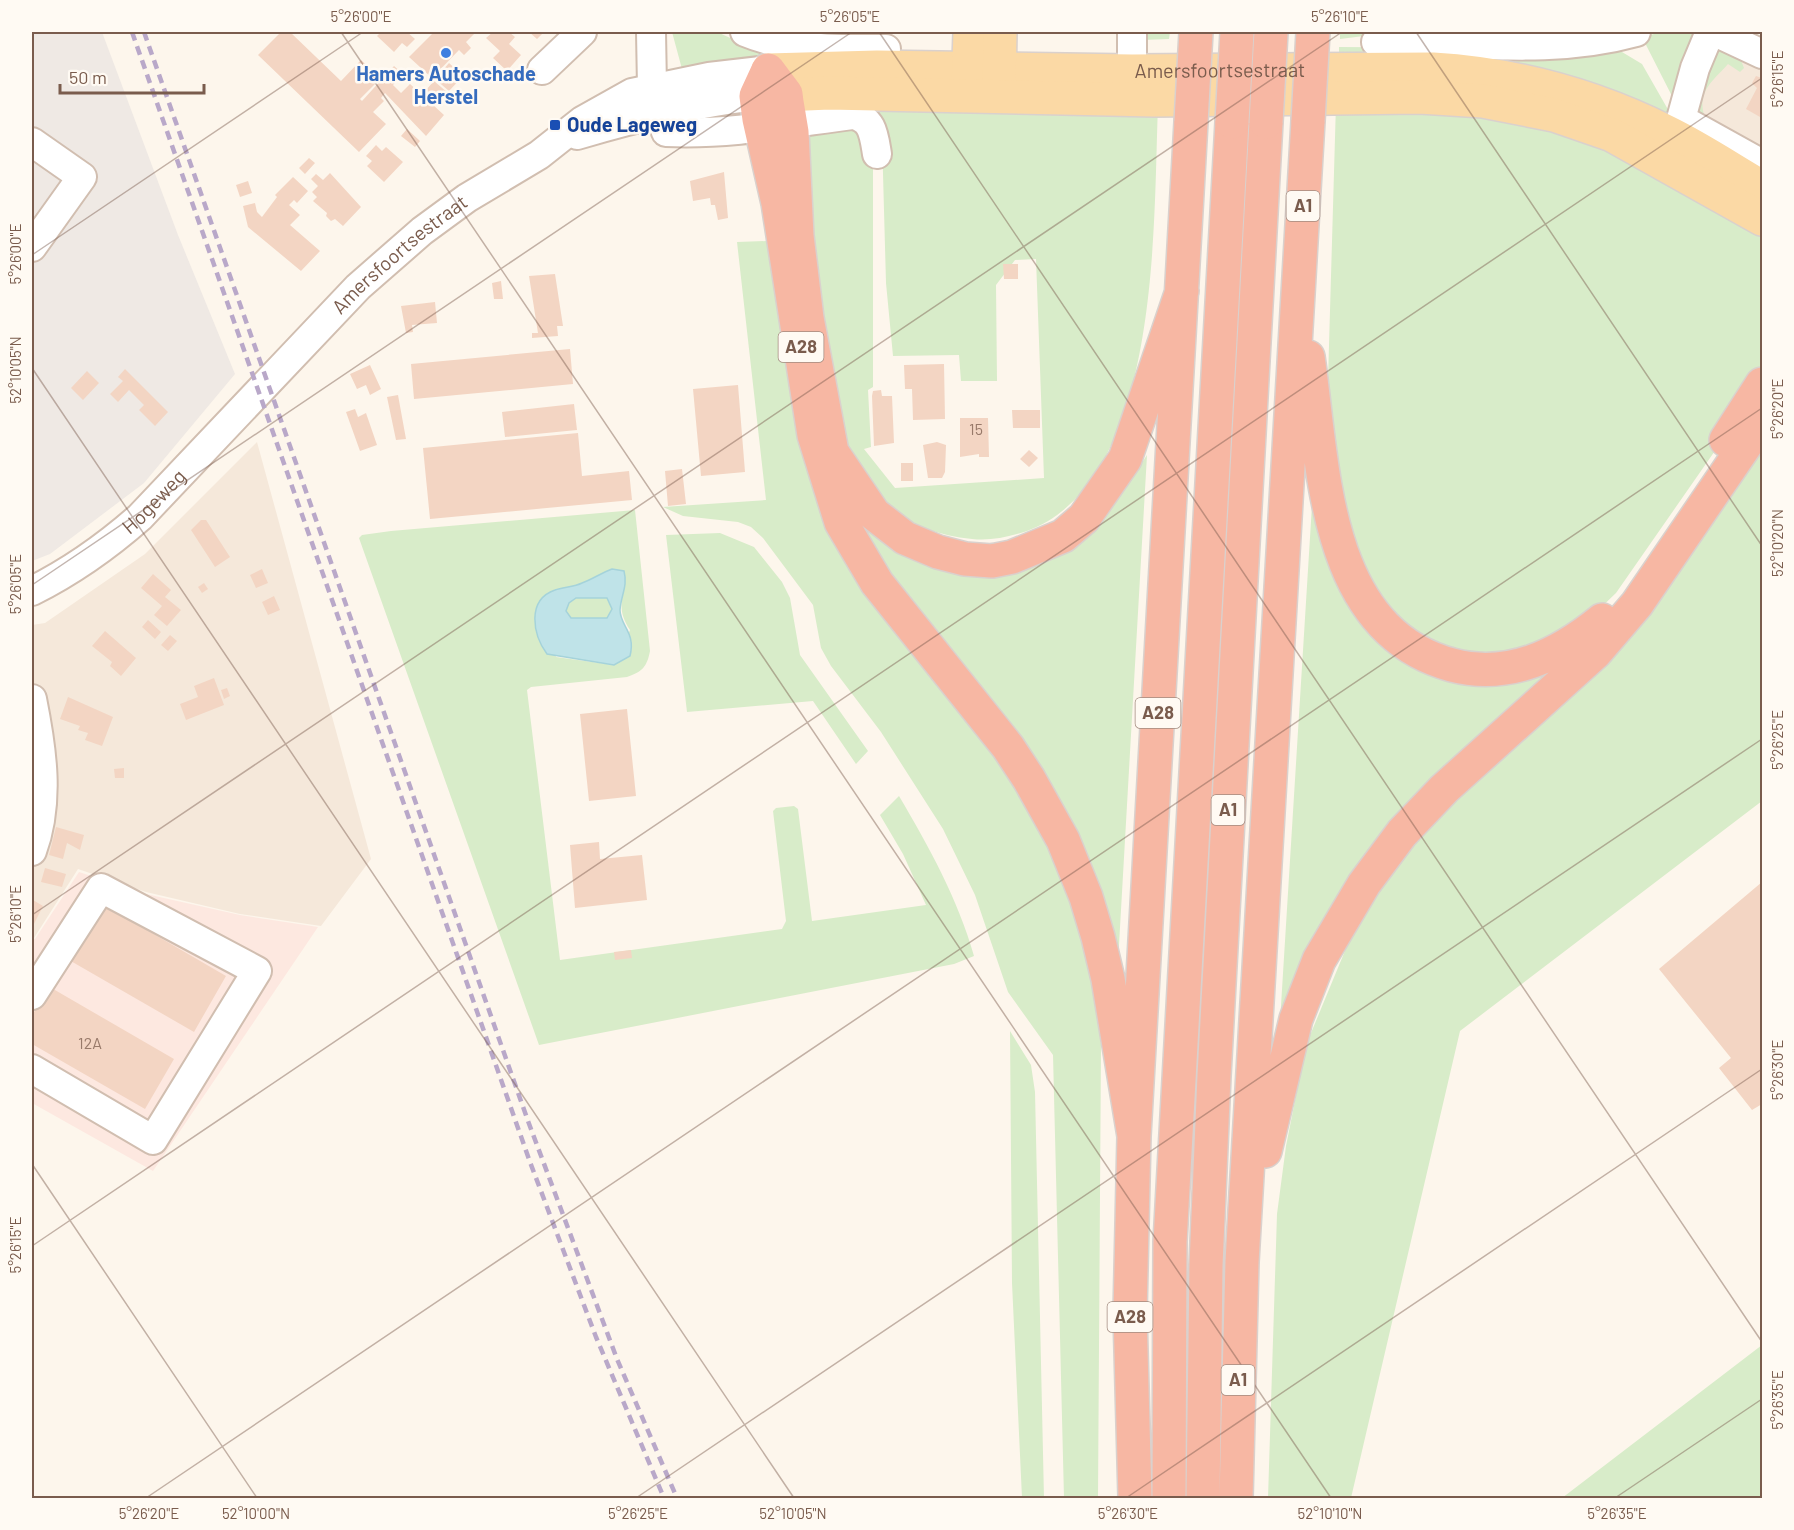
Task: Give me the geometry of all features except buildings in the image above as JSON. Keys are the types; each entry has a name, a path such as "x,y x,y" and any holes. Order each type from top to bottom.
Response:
{"highway":[{"name":"A28","path":"1135,1498 1130,1314 1134,1136 1196,32"},
{"name":"A1","path":"1169,1498 1171,1231 1237,32"},
{"name":"A1","path":"1203,1498 1206,1265 1213,1088 1271,32"},
{"name":"A1","path":"1236,1498 1242,1262 1314,32"},
{"name":"A28","path":"772,103 797,236 806,306 832,452 874,514 905,538 965,560 992,561 1012,557 1063,536 1084,518 1125,459 1182,291"},
{"name":"A28","path":"772,103 778,203 814,435 841,522 877,583 1008,747 1029,779 1062,840 1086,897 1098,937 1108,979 1134,1136"},
{"name":"A1","path":"1298,290 1329,502 1336,537 1349,572 1378,619 1396,637 1418,652 1462,668 1482,670 1533,662 1573,644 1605,618 1625,596 1762,384"},
{"name":"A1","path":"1242,1262 1296,1019 1319,960 1342,918 1402,833 1444,789 1595,653 1637,604 1762,421"}],"main road":[{"path":"970,32 984,82"},
{"path":"984,82 1000,32"},
{"name":"Amersfoortsestraat","path":"772,103 984,82 1131,71 1432,69 1514,79 1567,91 1668,132 1762,187"},
{"name":"Amersfoortsestraat","path":"984,82 1154,99 1420,97 1483,101 1554,115 1612,135 1762,219"}],"street":[{"path":"542,70 582,32"},
{"path":"651,32 655,100"},
{"path":"745,32 769,41 803,48 886,49"},
{"path":"1131,32 1131,71"},
{"path":"1376,42 1541,47 1586,43 1634,32"},
{"path":"1710,32 1695,68 1681,119 1762,164"},
{"path":"1715,32 1762,54"},
{"name":"Amersfoortsestraat","path":"259,391 306,339 391,258 467,198 558,141 709,77 772,103 861,116 873,128 877,154"},
{"name":"Amersfoortsestraat","path":"655,100 666,132 699,134 772,103"},
{"path":"32,142 82,177 32,248"},
{"name":"Hogeweg","path":"32,591 70,572 124,531 259,391"},
{"path":"32,699 40,740 43,783 39,831 32,851"},
{"path":"32,995 101,888 257,971 153,1140 32,1069"}],"shaded area":[{"path":"32,32 102,32 178,235 235,374 144,483 50,554 32,561"},
{"path":"1734,54 1762,67 1762,155 1697,113 1698,96"},
{"path":"257,442 371,859 321,926 240,914 146,892 78,869 34,938 32,937 32,625 45,623 145,554"},
{"path":"79,872 146,894 240,915 318,927 153,1171 32,1103 32,938 35,939"}],"green space":[{"path":"672,32 717,32 748,46 834,61 682,69"},
{"path":"1142,32 1170,32 1169,39 1142,40"},
{"path":"1340,32 1364,32 1364,36 1340,39"},
{"path":"1661,32 1692,32 1695,34 1676,104 1644,41 1647,36"},
{"path":"1715,45 1740,58 1744,68 1740,72 1728,64 1711,82 1704,94 1705,118 1695,114"},
{"path":"1339,47 1617,49 1642,64 1674,120 1339,56"},
{"path":"1336,103 1543,119 1654,174 1762,236 1762,377 1742,412 1616,593 1591,617 1541,646 1474,655 1429,641 1392,619 1349,537 1333,450 1328,380"},
{"path":"856,106 1158,106 1150,280 1141,344 1126,406 1104,460 1071,503 1027,531 999,538 979,539 952,536 916,524 901,516 874,492 862,477 848,452 837,416 829,373 801,127 851,120 873,162 873,387 868,390 871,447 864,449 895,488 1044,478 1036,259 1015,260 996,285 997,381 961,381 959,355 893,356 886,283 882,137"},
{"path":"767,241 810,454 1007,771 1043,835 1074,906 1098,1005 1101,1045 1098,1498 1064,1498 1053,1055 1008,992 975,895 943,829 881,732 831,666 821,648 813,605 763,538 751,527 738,522 683,516 663,507 766,500 737,242"},
{"path":"1762,439 1762,801 1460,1031 1351,1498 1268,1498 1277,1214 1286,1146 1306,1045 1347,946 1398,861"},
{"path":"1147,455 1117,980 1086,873 854,520 917,557 1094,528 1105,519"},
{"path":"1313,489 1398,654 1563,660 1454,762 1279,1038"},
{"path":"635,510 650,651 645,665 640,671 627,677 531,687 527,690 560,960 782,929 786,921 773,811 776,808 794,806 798,809 812,921 926,905 903,854 880,815 899,796 932,854 951,894 974,956 954,964 539,1045 359,538 362,535","holes":["612,569 624,572 622,608 625,622 630,630 614,665 556,657 537,607 552,593 582,584"]},
{"path":"720,533 754,547 782,582 790,598 800,655 868,751 856,764 813,701 687,712 666,535"},
{"path":"576,598 607,598 612,609 607,618 571,618 566,611 569,603"},
{"path":"1010,1031 1031,1065 1035,1092 1044,1498 1022,1498 1012,1283"},
{"path":"1762,1345 1762,1498 1562,1498"}],"water":[{"path":"612,569 624,571 625,586 620,610 631,641 630,656 614,665 547,654 536,628 536,610 540,602 555,590 590,580","holes":["576,598 607,598 612,609 607,618 571,618 566,611 569,603"]}],"railway":[{"path":"132,32 530,1162 596,1337 664,1498"},
{"path":"144,32 528,1121 617,1359 677,1498"}],"place":[{"name":"Hamers Autoschade Herstel","path":"446,53"},
{"name":"Oude Lageweg","path":"555,125"}]}
